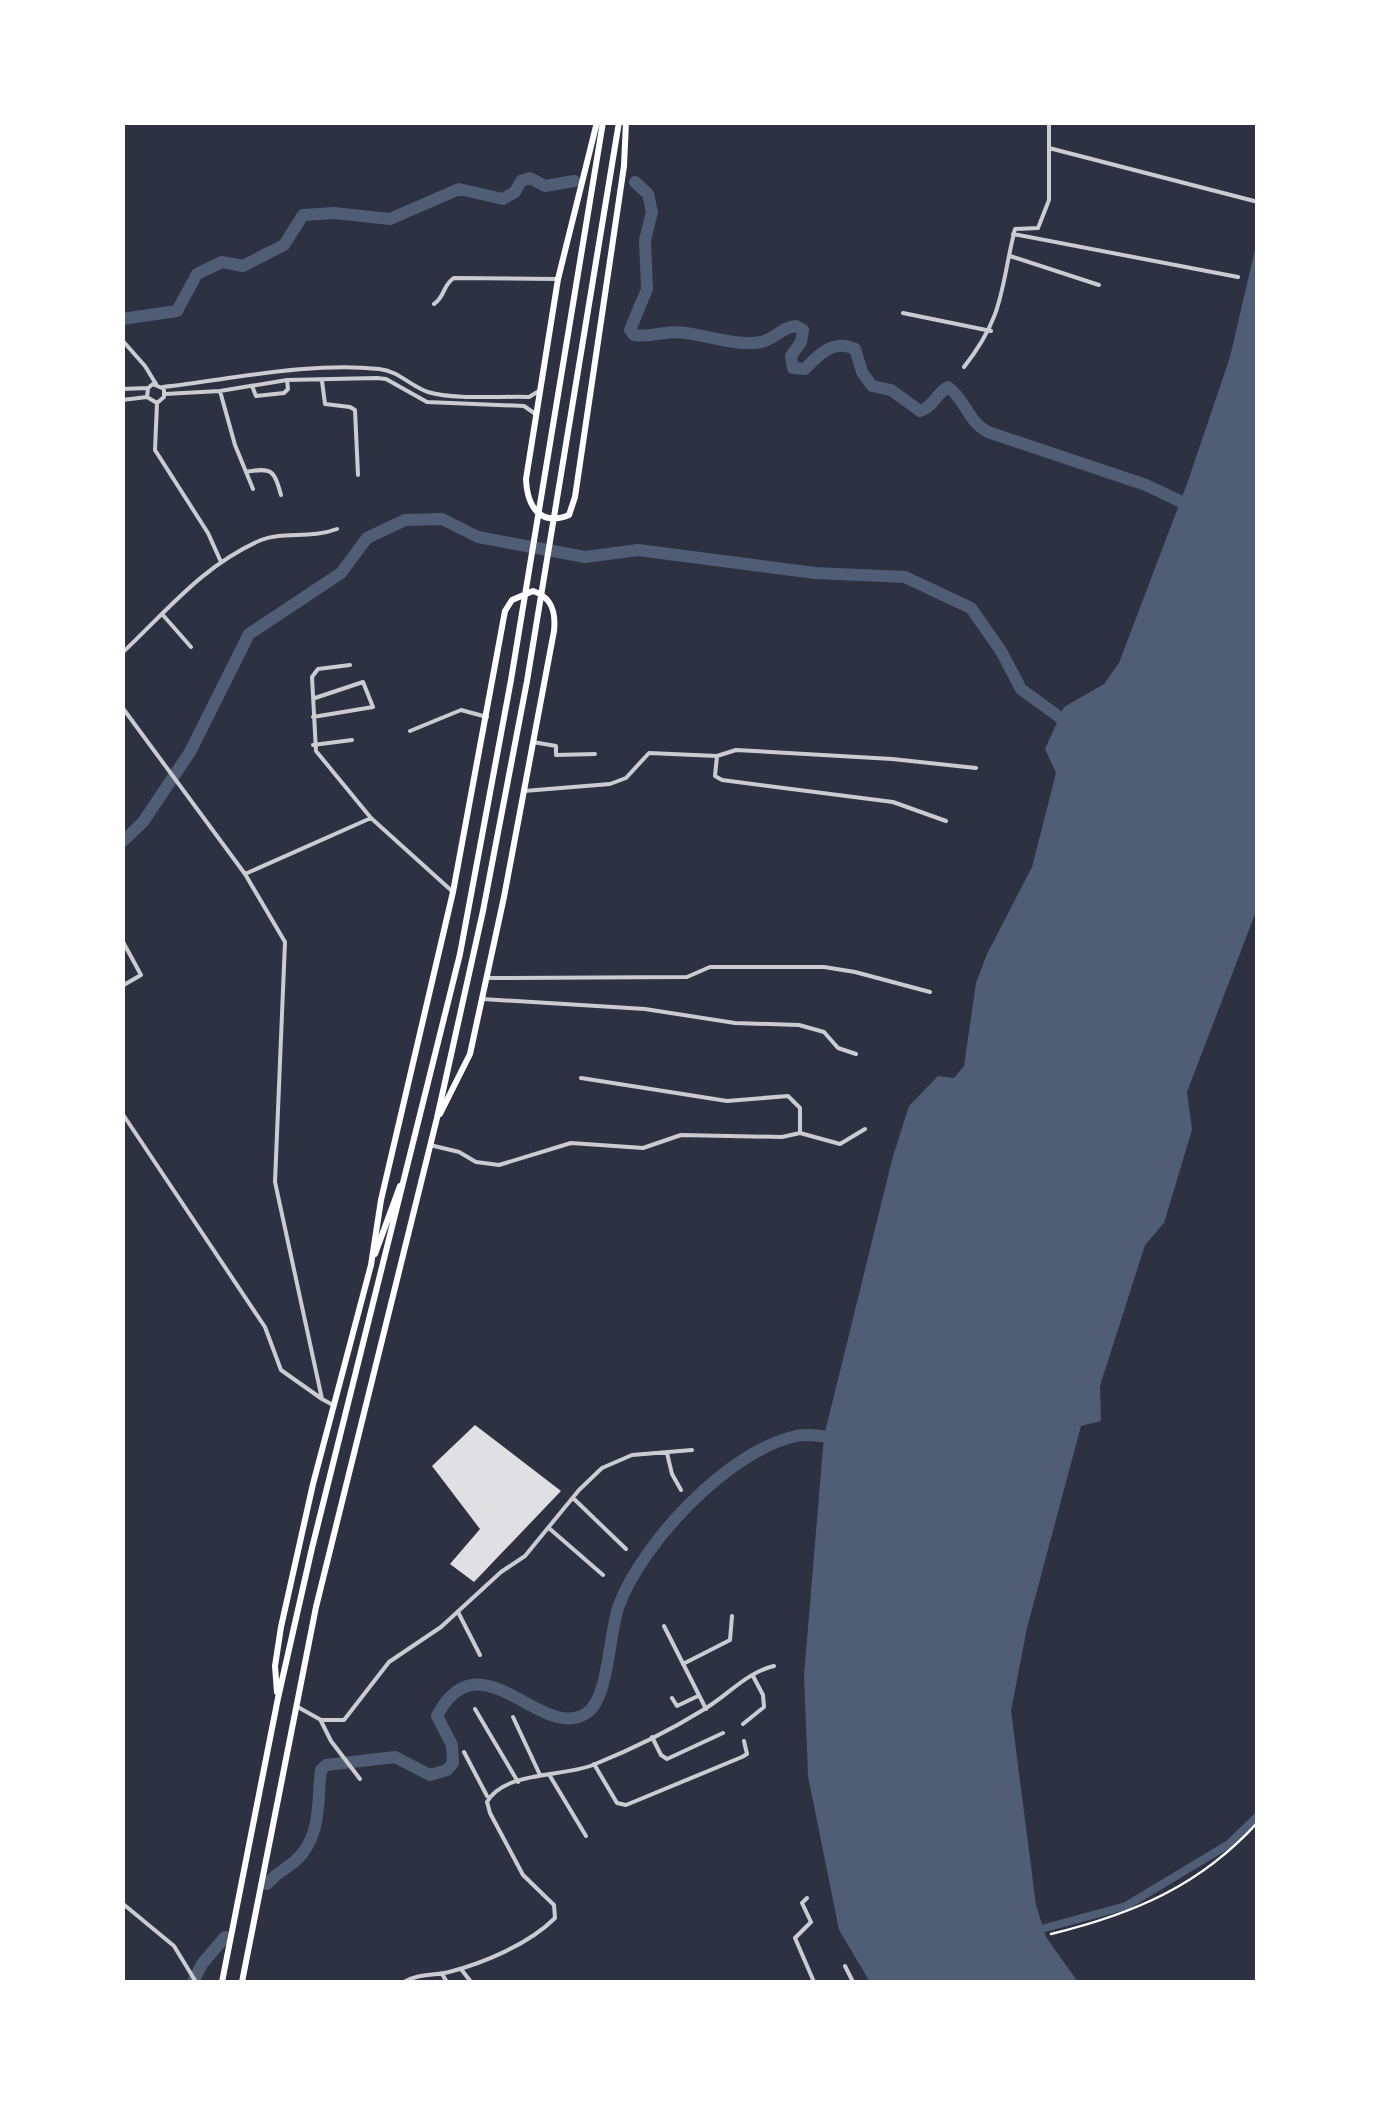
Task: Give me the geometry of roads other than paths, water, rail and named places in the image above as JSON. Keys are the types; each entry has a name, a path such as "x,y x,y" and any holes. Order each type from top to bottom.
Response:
{"main road":[{"path":"600,122 558,279 526,479 527,494 539,515 558,519 568,514 575,497 615,232 622,122"},
{"path":"222,1982 278,1698 460,954 493,781 600,122"},
{"path":"242,1982 328,1551 430,1145 509,784 622,122"},
{"path":"371,1264 381,1200 453,892 505,611 518,595 538,592 546,597 555,617 524,792 470,1054 436,1118"},
{"path":"278,1698 275,1666 281,1627 333,1405 371,1264 406,1172"}],"street":[{"path":"964,367 991,330 1015,229 1038,228 1047,208 1049,122"},
{"path":"1048,148 1258,202"},
{"path":"1014,234 1238,277"},
{"path":"1010,256 1100,285"},
{"path":"434,304 442,299 454,278 558,279"},
{"path":"903,312 991,330"},
{"path":"122,340 156,384"},
{"path":"122,389 278,370 365,368 385,370 431,393 529,397 541,388"},
{"path":"322,379 325,404 355,410 358,475"},
{"path":"222,562 208,533 154,450 157,403 165,394 220,392 287,380 386,379 428,402 524,406 536,417"},
{"path":"252,386 256,396 284,393 287,380"},
{"path":"163,386 165,394"},
{"path":"147,397 148,388"},
{"path":"220,392 253,489"},
{"path":"463,394 463,404"},
{"path":"122,400 147,397 157,403"},
{"path":"246,472 268,469 281,495"},
{"path":"122,653 189,584 222,562 264,539 310,536 338,529"},
{"path":"162,614 191,647"},
{"path":"350,665 318,669 312,677 314,746 371,818 453,892"},
{"path":"312,698 363,682 373,707 313,718"},
{"path":"122,708 245,874 286,942 275,1182 322,1398"},
{"path":"410,731 460,710 487,717"},
{"path":"314,746 352,740"},
{"path":"533,742 556,746 556,756 594,754"},
{"path":"524,792 621,780 649,753 717,756 736,750 976,768"},
{"path":"717,756 715,776 722,780 893,802 946,820"},
{"path":"245,874 371,818"},
{"path":"122,940 141,975 122,986"},
{"path":"487,978 688,977 710,966 824,967 930,992"},
{"path":"482,999 645,1009 735,1023 798,1024 824,1032 833,1044 856,1054"},
{"path":"581,1078 727,1101 788,1096 800,1108 800,1133"},
{"path":"122,1112 265,1327 281,1370 333,1405"},
{"path":"430,1145 458,1152 476,1162 499,1165 554,1146 582,1142 627,1149 643,1148 681,1135 782,1137 800,1133 840,1144 865,1130"},
{"path":"320,1720 344,1720 389,1662 525,1556 591,1477 617,1459 692,1450"},
{"path":"666,1452 672,1474 682,1490"},
{"path":"573,1498 626,1549"},
{"path":"548,1528 603,1576"},
{"path":"458,1612 480,1656"},
{"path":"683,1664 730,1640 732,1616"},
{"path":"664,1626 706,1709"},
{"path":"488,1798 518,1782 594,1764 706,1709 752,1674 774,1666"},
{"path":"743,1724 764,1707 763,1695 752,1674"},
{"path":"672,1698 677,1706 698,1696"},
{"path":"296,1706 320,1720 360,1779"},
{"path":"475,1709 518,1782"},
{"path":"513,1718 540,1775"},
{"path":"652,1737 661,1755 668,1759 723,1733"},
{"path":"594,1764 617,1803 626,1805 742,1757 746,1754 744,1742"},
{"path":"404,1982 419,1975 461,1968 504,1950 555,1918 554,1905 532,1886 518,1866 464,1752"},
{"path":"549,1774 586,1836"},
{"path":"807,1898 802,1903 811,1922 795,1938 814,1982"},
{"path":"122,1903 161,1932 185,1960 196,1982"},
{"path":"845,1966 853,1982"},
{"path":"461,1968 471,1982"},
{"path":"442,1974 447,1982"}],"water":[{"path":"1257,241 1257,909 1187,1092 1192,1130 1164,1223 1145,1245 1100,1386 1101,1421 1081,1426 1027,1628 1011,1711 1036,1905 1046,1937 1078,1982 870,1982 839,1930 808,1776 804,1675 824,1436 893,1156 909,1106 938,1076 954,1078 964,1066 976,983 1032,867 1056,773 1045,749 1064,707 1104,684 1119,663 1230,357"}],"waterway":[{"path":"122,319 177,311 197,274 222,262 243,266 284,245 303,215 334,213 390,219 459,189 503,199 515,192 521,181 530,178 545,186 574,181"},
{"path":"635,182 648,194 652,212 645,240 647,289 630,330 634,335 676,332 749,343 796,326 803,330 801,342 791,356 793,368 805,369 821,353 847,346 855,349 862,372 872,386 891,390 920,411 948,387 988,432 1146,485 1194,508"},
{"path":"122,842 143,822 190,752 249,634 341,573 367,538 405,520 442,519 478,537 585,557 638,550 815,573 905,577 971,608 1021,689 1070,725"},
{"path":"267,1884 298,1858 313,1834 321,1770 326,1765 395,1757 430,1775 447,1770 453,1763 452,1745 437,1716 454,1693 472,1685 492,1687 551,1715 570,1718 588,1712 600,1692 619,1605 631,1580 647,1554 691,1502 716,1479 770,1445 801,1435 841,1439"},
{"path":"1034,1931 1126,1906 1229,1844 1258,1816"},
{"path":"193,1982 202,1964 225,1937"}]}
